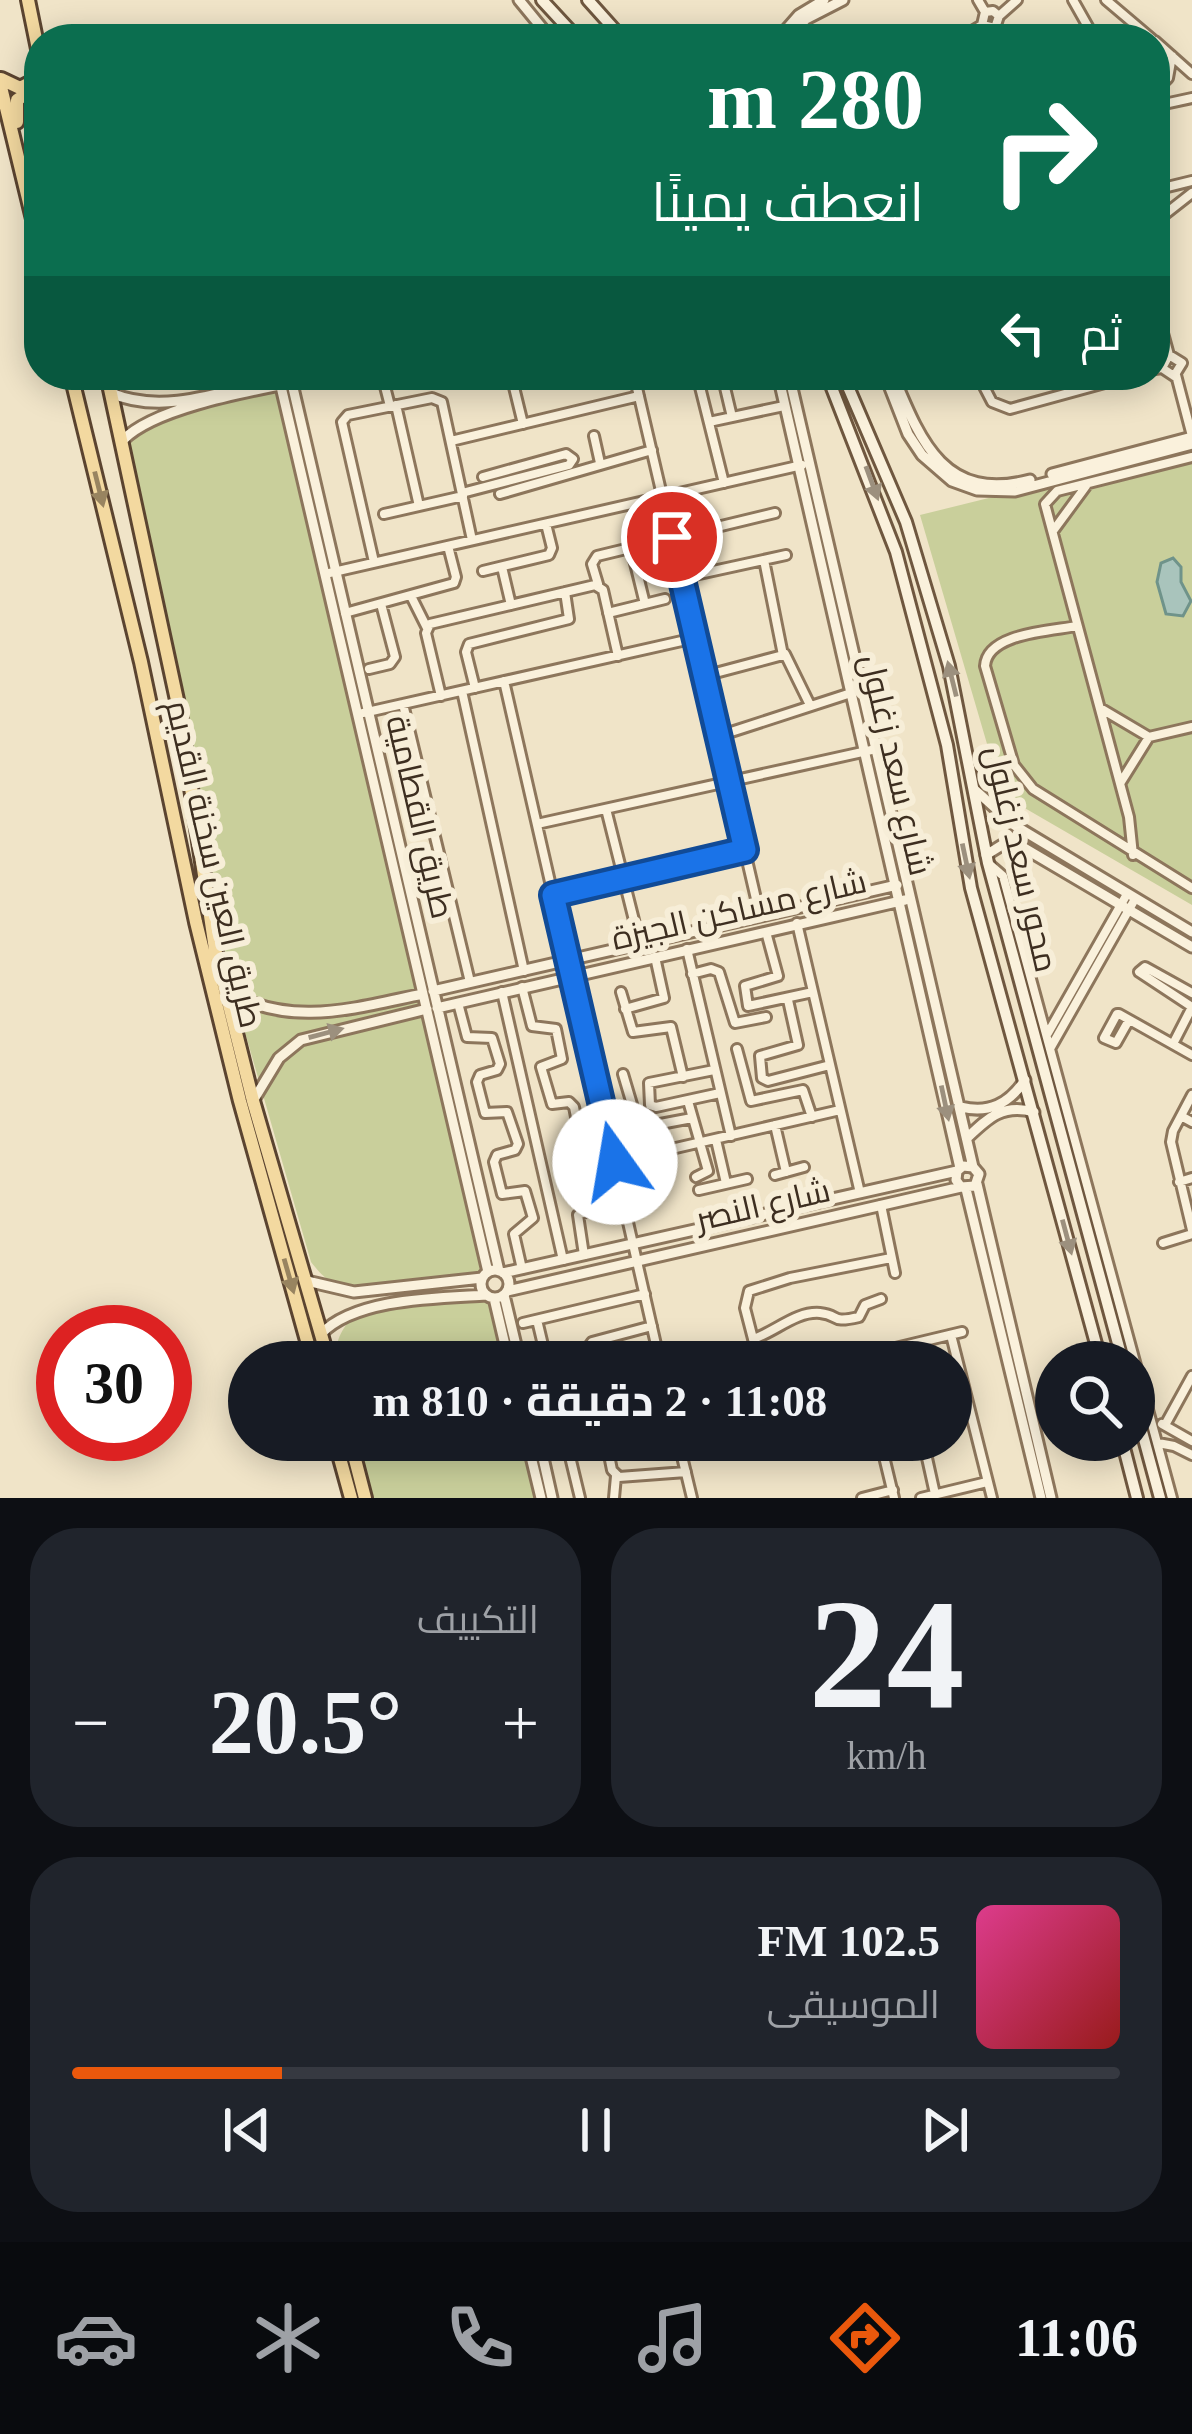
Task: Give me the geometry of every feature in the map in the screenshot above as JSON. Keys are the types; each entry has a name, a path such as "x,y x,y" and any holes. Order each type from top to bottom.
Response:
{"main road":[{"path":"542,0 564,24"},
{"path":"588,0 610,24"},
{"path":"0,80 24,183"},
{"path":"14,142 15,103 24,96"},
{"name":"طريق العين سخنة القديم","path":"75,390 142,662 229,1056 307,1341"},
{"name":"طريق العين سخنة القديم","path":"110,390 169,655 204,891 225,990 323,1341"},
{"name":"محور سعد زغلول","path":"833,390 881,507 917,628 947,746 971,888 1095,1341"},
{"name":"محور سعد زغلول","path":"849,390 906,522 954,685 987,859 1054,1084 1118,1341"},
{"path":"917,628 923,618 935,619"},
{"path":"142,662 169,655"},
{"path":"1085,1308 1097,1313 1109,1306"},
{"path":"341,1461 351,1498"},
{"path":"355,1461 365,1498"},
{"path":"1127,1461 1137,1498"},
{"path":"1154,1461 1160,1498"}],"street":[{"path":"519,0 539,24"},
{"path":"793,24 824,0"},
{"path":"800,24 843,0"},
{"path":"978,0 985,12 982,24"},
{"path":"996,24 1017,0"},
{"path":"1106,0 1134,24"},
{"path":"985,12 999,16"},
{"path":"1172,56 1192,74"},
{"path":"1170,67 1172,56"},
{"path":"1170,375 1176,375 1187,362"},
{"path":"896,390 928,452 953,472 982,484 1020,483 1192,439 1176,375"},
{"path":"111,393 160,404 234,390"},
{"path":"123,440 164,414 250,390"},
{"name":"طريق القطامية","path":"288,390 493,1273"},
{"path":"387,390 418,506"},
{"path":"515,390 523,424"},
{"path":"638,390 760,916"},
{"path":"701,390 724,483"},
{"path":"726,390 732,417"},
{"name":"شارع سعد زغلول","path":"781,390 803,465 973,1167 979,1174 968,1187 956,1180 958,1170 907,900"},
{"name":"شارع سعد زغلول","path":"791,390 851,693 871,750"},
{"path":"986,390 992,402 1004,409 1062,390"},
{"path":"451,441 639,396"},
{"path":"374,562 342,422 348,416 439,399 472,540"},
{"path":"709,422 784,406"},
{"path":"594,436 600,463"},
{"path":"500,494 652,450"},
{"path":"384,514 463,495 526,471 566,454 573,459 569,465 526,471 483,477"},
{"path":"1133,855 1121,783 1045,510 1048,498 1058,491 1192,457"},
{"path":"330,572 803,465"},
{"path":"1051,534 1087,485"},
{"path":"619,656 594,557 775,513"},
{"path":"483,571 550,554 546,524"},
{"path":"345,614 454,583 448,546"},
{"path":"631,547 645,604"},
{"path":"681,578 786,555"},
{"path":"764,560 784,653 810,705"},
{"path":"502,566 512,604"},
{"name":"طريق القطامية","path":"330,572 345,614 363,713"},
{"path":"427,628 598,585"},
{"path":"475,688 466,652 469,644 568,619 565,592"},
{"path":"412,596 427,628 441,696"},
{"path":"608,613 665,599"},
{"path":"369,669 394,660 381,604"},
{"path":"1077,626 995,645 986,656 1014,765 1033,789 1192,888"},
{"path":"363,713 695,638"},
{"path":"704,676 784,653"},
{"path":"504,682 655,1341"},
{"path":"462,691 524,971"},
{"path":"731,732 851,693"},
{"path":"403,704 470,982"},
{"path":"1100,708 1150,737 1192,727"},
{"path":"1121,783 1150,737"},
{"path":"537,824 871,750"},
{"path":"974,789 1024,831 1192,932"},
{"path":"606,809 640,944"},
{"path":"1019,845 1024,831"},
{"path":"987,859 1002,845 1019,845 1192,946"},
{"path":"553,895 745,850"},
{"name":"شارع مساكن الجيزة","path":"225,990 260,1007 307,1015 428,993 903,884"},
{"path":"1050,1048 1131,896"},
{"name":"شارع مساكن الجيزة","path":"253,1101 279,1058 301,1040 907,900"},
{"path":"1047,1036 1125,907"},
{"path":"797,923 860,1193"},
{"path":"766,930 778,976 746,985 747,1005 813,992"},
{"path":"686,948 730,1136"},
{"path":"626,1009 664,998 654,956"},
{"path":"1173,1045 1192,1007 1138,972 1144,967 1192,993"},
{"path":"692,974 719,972 735,1023 766,1017"},
{"path":"1162,990 1168,980"},
{"path":"522,987 532,1026 556,1028 562,1059 541,1067 548,1100 574,1107 580,1136 562,1147 564,1173 568,1177 590,1175 598,1203 578,1215 584,1256"},
{"path":"502,992 562,1260"},
{"path":"621,992 633,1032 671,1027 683,1077"},
{"path":"1029,993 1047,1036 1054,1084 1126,1341"},
{"path":"788,1000 798,1045 761,1055 762,1078 768,1081 830,1064"},
{"path":"458,1003 467,1037 492,1038 500,1064 497,1070 480,1075 477,1082 484,1112 507,1112 518,1144 513,1151 497,1155 494,1162 502,1194 525,1191 530,1195 533,1218 514,1232 522,1269"},
{"path":"1129,1020 1192,1055"},
{"path":"737,1049 751,1101 803,1090 812,1117"},
{"path":"714,1070 648,1084 650,1105 655,1108 720,1093"},
{"path":"623,1074 639,1128 692,1118"},
{"path":"961,1107 975,1111 996,1106 1012,1097 1025,1080"},
{"path":"1163,1243 1192,1232 1171,1136 1192,1095"},
{"path":"688,1101 708,1172 696,1177"},
{"path":"967,1138 1000,1112 1018,1107 1034,1112"},
{"path":"615,1162 840,1110"},
{"path":"1181,1116 1192,1122"},
{"path":"775,1125 781,1173 804,1167"},
{"path":"716,1140 726,1184"},
{"name":"شارع النصر","path":"307,1281 354,1292 522,1269 973,1167"},
{"path":"1179,1182 1192,1178"},
{"path":"699,1190 747,1179"},
{"path":"968,1187 1041,1498"},
{"path":"968,1187 1051,1498"},
{"name":"شارع النصر","path":"321,1334 358,1310 498,1295 968,1187"},
{"path":"881,1205 895,1273"},
{"path":"881,1299 867,1303 860,1317 839,1322 820,1313 788,1321 777,1331 753,1339 744,1302 754,1287 892,1258"},
{"path":"493,1273 508,1279 498,1295"},
{"path":"493,1273 506,1341"},
{"path":"523,1323 645,1294"},
{"path":"498,1295 513,1341"},
{"path":"537,1319 543,1341"},
{"path":"596,1341 652,1326"},
{"path":"930,1341 957,1334 958,1341"},
{"path":"1165,1425 1192,1376"},
{"path":"972,1418 992,1498"},
{"path":"1155,1420 1192,1441"},
{"path":"1155,1432 1160,1477 1172,1498"},
{"path":"1158,1443 1192,1455"},
{"path":"532,1461 541,1498"},
{"path":"543,1461 552,1498"},
{"path":"571,1461 580,1498"},
{"path":"612,1461 614,1498"},
{"path":"683,1461 692,1498"},
{"path":"862,1498 893,1494 885,1461"},
{"path":"927,1461 935,1494"},
{"path":"616,1476 686,1472"},
{"path":"921,1498 987,1482"}],"green space":[{"path":"282,390 483,1271 357,1288 336,1284 311,1262 228,973 191,748 126,437 173,412"},
{"path":"1192,448 1192,905 1002,795 920,515"},
{"path":"494,1298 504,1341 339,1341 354,1317 368,1308 408,1301"},
{"path":"362,1461 531,1461 539,1498 372,1498"}],"water":[{"path":"1173,558 1181,567 1181,582 1191,601 1183,616 1166,614 1157,582 1161,563"}],"route":[{"path":"615,1162 553,895 745,850 672,537"}]}
